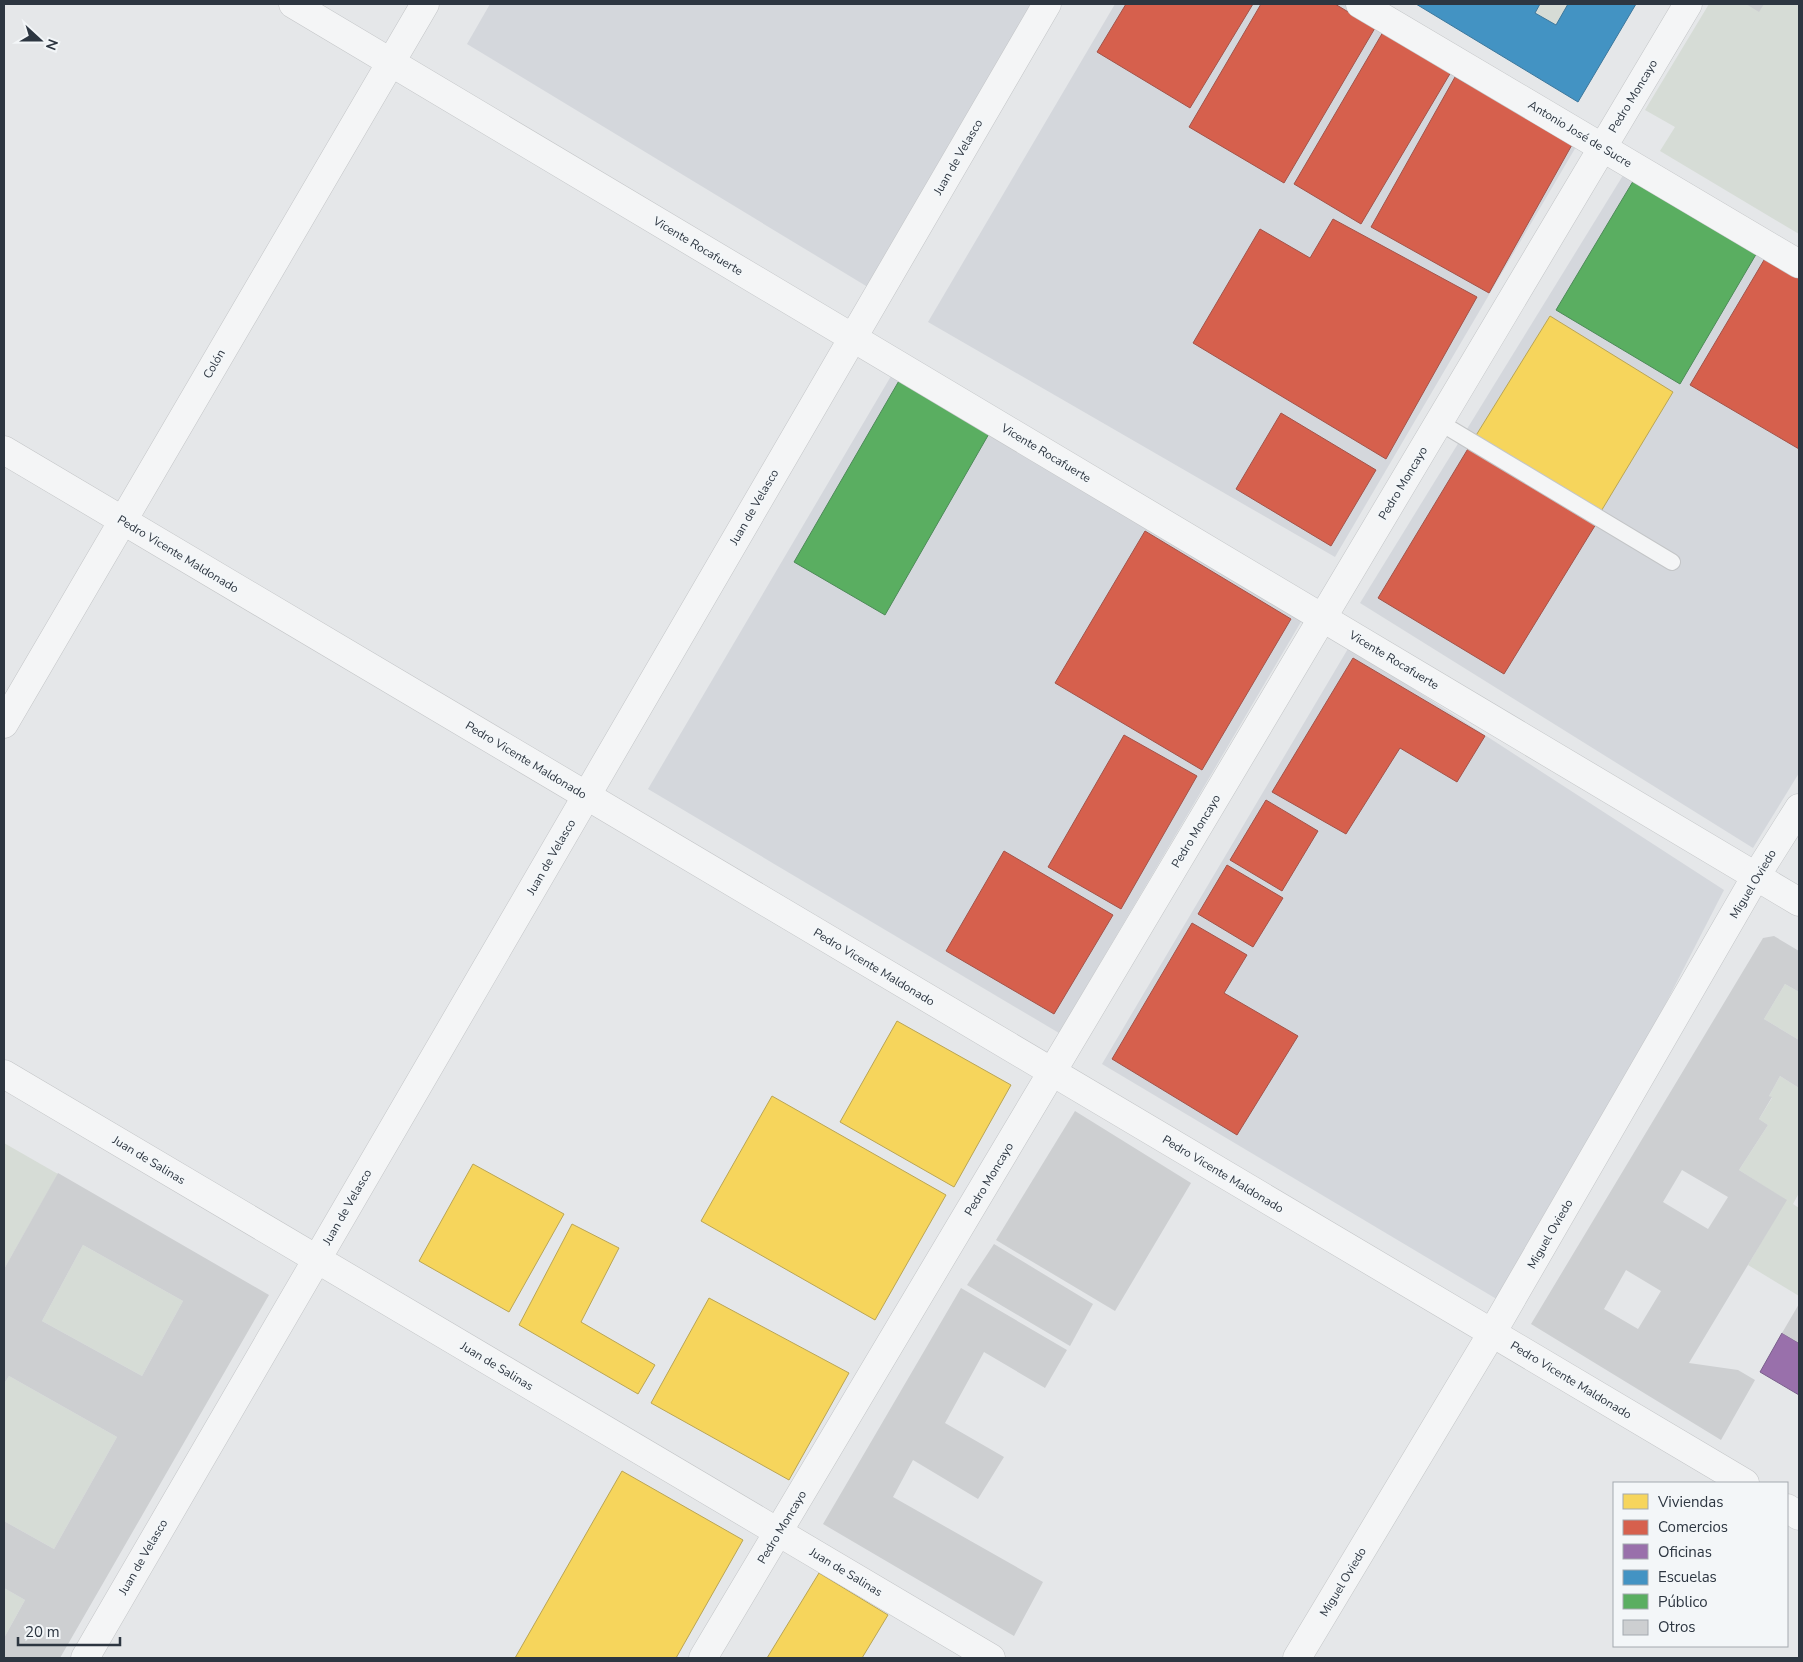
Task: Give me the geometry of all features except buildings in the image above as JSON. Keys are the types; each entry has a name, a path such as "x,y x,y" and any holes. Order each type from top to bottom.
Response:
{"street":[{"name":"Vicente Rocafuerte","path":"292,4 1799,902"},
{"name":"Colón","path":"4,724 424,4"},
{"name":"Juan de Velasco","path":"85,1658 1047,4"},
{"name":"Antonio José de Sucre","path":"1360,4 1799,264"},
{"name":"Pedro Moncayo","path":"703,1658 1688,4"},
{"name":"Pedro Vicente Maldonado","path":"4,450 1743,1482"},
{"name":"Miguel Oviedo","path":"1298,1658 1492,1333 1756,876 1799,808"},
{"name":"Juan de Salinas","path":"4,1074 991,1658"},
{"path":"1788,1509 1799,1516"}],"lane":[{"path":"1439,422 1672,562"}],"shaded area":[{"path":"490,4 1038,4 876,292 467,44"},
{"path":"1115,4 1356,4 1580,140 1335,557 928,322"},
{"path":"1540,4 1568,4 1556,25 1535,13"},
{"path":"1709,4 1799,4 1799,234 1660,151 1675,127 1645,110"},
{"path":"1630,164 1799,273 1799,773 1753,848 1360,603"},
{"path":"894,371 1305,615 1059,1033 648,789"},
{"path":"1349,647 1724,890 1510,1307 1102,1064"},
{"path":"1785,984 1799,992 1799,1040 1764,1019"},
{"path":"1780,1076 1799,1088 1799,1193 1793,1204 1799,1208 1799,1296 1748,1265 1786,1200 1739,1170 1768,1125 1759,1119 1772,1098 1769,1096"},
{"path":"4,1143 58,1174 4,1269"},
{"path":"83,1245 183,1301 142,1376 42,1321"},
{"path":"9,1376 117,1437 54,1549 4,1521 4,1384"},
{"path":"4,1588 25,1600 4,1638"}]}
